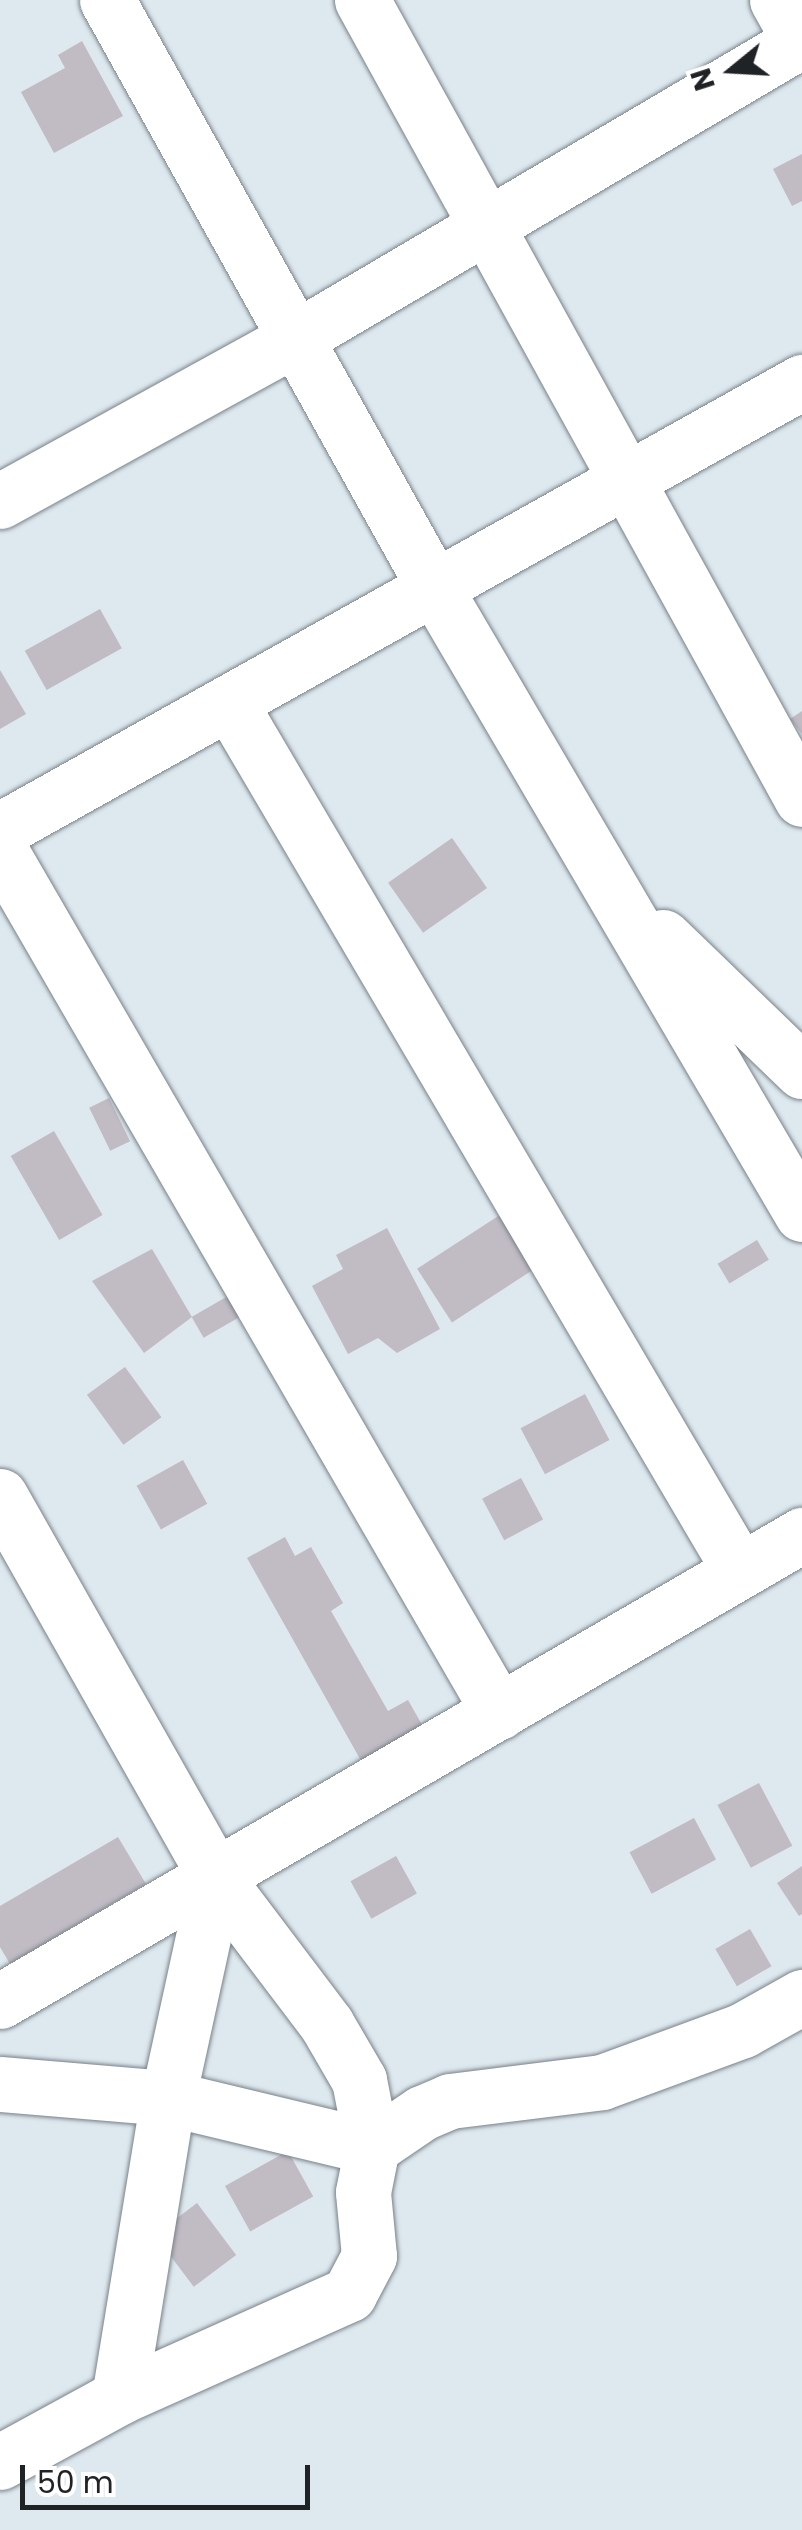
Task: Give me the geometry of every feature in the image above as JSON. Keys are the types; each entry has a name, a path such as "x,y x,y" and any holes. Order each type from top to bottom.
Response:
{"street":[{"path":"107,0 434,588 542,774 618,894 802,1214"},
{"path":"362,0 802,800"},
{"path":"0,500 296,338 486,226 793,27"},
{"path":"0,830 802,382"},
{"path":"229,702 740,1571"},
{"path":"0,850 499,1712"},
{"path":"618,894 802,1071"},
{"path":"0,1496 216,1878 327,2025 359,2080 372,2147 364,2192 370,2256 348,2294 119,2397 0,2462"},
{"path":"0,2001 802,1535"},
{"path":"119,2397 168,2098 216,1878"},
{"path":"0,2084 168,2098 372,2147 422,2113 450,2101 602,2082 743,2030 802,1997"}],"building":[{"path":"82,41 123,116 54,153 21,92 65,68 58,55"},
{"path":"802,154 802,201 792,206 773,169"},
{"path":"100,609 122,648 47,690 25,651"},
{"path":"0,670 26,714 0,729"},
{"path":"802,711 802,734 790,719"},
{"path":"452,838 487,888 423,933 388,883"},
{"path":"109,1098 130,1141 110,1151 89,1108"},
{"path":"54,1131 102,1215 59,1240 11,1156"},
{"path":"506,1211 541,1265 452,1322 417,1269"},
{"path":"387,1228 440,1329 397,1353 378,1338 348,1354 312,1286 343,1269 336,1255"},
{"path":"757,1240 769,1260 729,1283 718,1264"},
{"path":"152,1249 192,1317 144,1353 92,1281"},
{"path":"228,1296 240,1317 204,1338 192,1317"},
{"path":"125,1367 161,1417 123,1445 87,1395"},
{"path":"585,1394 609,1440 545,1474 521,1428"},
{"path":"183,1460 207,1504 161,1529 137,1486"},
{"path":"521,1478 543,1519 504,1540 482,1499"},
{"path":"285,1537 295,1556 311,1547 343,1603 331,1611 388,1711 408,1700 425,1730 364,1766 247,1558"},
{"path":"759,1783 792,1846 751,1868 718,1805"},
{"path":"694,1818 716,1859 652,1894 630,1852"},
{"path":"118,1837 146,1884 10,1964 0,1947 0,1906"},
{"path":"396,1856 417,1894 371,1919 351,1881"},
{"path":"802,1866 802,1914 799,1916 777,1883"},
{"path":"750,1929 772,1966 737,1986 715,1949"},
{"path":"288,2151 313,2196 250,2231 225,2186"},
{"path":"197,2203 236,2255 194,2287 155,2235"}]}
